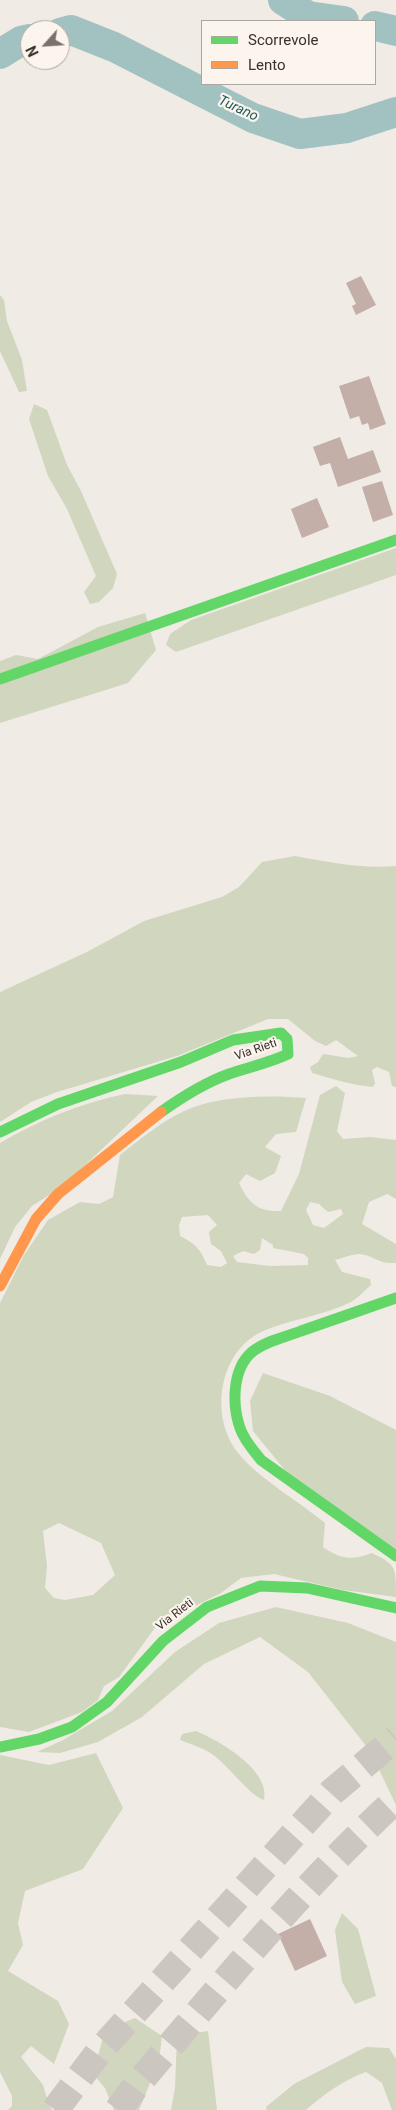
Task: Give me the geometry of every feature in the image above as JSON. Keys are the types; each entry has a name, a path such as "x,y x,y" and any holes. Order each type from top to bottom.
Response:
{"street":[{"path":"0,679 396,540"},
{"name":"Via Rieti","path":"0,1132 58,1104 181,1062 233,1040 272,1033 281,1033 287,1039 288,1054 273,1061 228,1074 187,1094 140,1126 58,1194 36,1219 0,1286"},
{"path":"396,1298 276,1340 252,1352 238,1373 235,1393 240,1429 250,1447 262,1460 396,1556"},
{"name":"Via Rieti","path":"0,1747 39,1739 72,1726 107,1702 163,1642 207,1607 260,1586 307,1588 396,1608"}],"green space":[{"path":"0,295 4,300 7,321 22,360 27,391 19,392 0,351"},
{"path":"34,404 47,410 67,465 81,491 117,574 113,588 99,602 90,604 84,592 96,576 67,509 48,476 29,419"},
{"path":"396,548 396,575 176,652 166,645 170,634 191,620"},
{"path":"145,613 156,650 128,683 0,723 0,661 16,655 38,659 98,627"},
{"path":"295,856 358,866 396,866 396,1087 392,1086 389,1072 377,1067 372,1070 375,1083 373,1087 312,1073 310,1067 318,1062 323,1054 349,1058 358,1056 336,1040 326,1046 315,1041 288,1019 268,1019 177,1056 57,1092 31,1102 0,1122 0,992 87,952 144,921 222,897 239,887 262,862"},
{"path":"336,1086 345,1093 337,1131 343,1139 370,1137 396,1140 396,1199 387,1194 369,1202 362,1224 396,1244 396,1263 381,1261 360,1254 335,1260 342,1272 370,1279 371,1285 351,1302 329,1311 261,1332 246,1342 235,1355 227,1370 221,1405 224,1423 230,1439 239,1454 268,1481 325,1523 323,1547 346,1558 372,1553 386,1561 395,1573 396,1597 343,1590 274,1574 241,1578 221,1593 157,1625 119,1677 104,1686 98,1700 82,1712 29,1732 0,1727 0,1303 24,1255 48,1220 80,1202 99,1204 113,1197 120,1155 143,1137 167,1120 184,1111 228,1099 244,1097 306,1098 296,1132 276,1134 265,1147 281,1156 275,1173 260,1181 246,1174 239,1183 246,1196 255,1205 266,1210 281,1211 299,1174 320,1095","holes":["310,1202 319,1204 328,1212 341,1209 343,1214 324,1228 313,1225 306,1210","208,1215 217,1225 209,1232 211,1244 221,1251 227,1263 221,1267 207,1265 197,1248 190,1241 180,1236 179,1225 182,1217","262,1238 273,1245 273,1248 304,1254 308,1258 308,1265 270,1266 237,1262 233,1256 243,1251 254,1254 260,1250","59,1523 101,1543 115,1575 93,1595 65,1600 54,1598 45,1588 47,1566 43,1531"]},
{"path":"125,1094 158,1096 62,1187 32,1206 15,1227 0,1259 0,1143 61,1113 92,1102"},
{"path":"263,1373 330,1396 396,1430 396,1549 288,1474 253,1431 250,1401"},
{"path":"276,1607 348,1623 396,1642 396,1805 370,1751 308,1672 260,1637 204,1664 142,1717 98,1742 60,1753 37,1752 63,1740 112,1711 175,1652 219,1623"},
{"path":"196,1731 217,1741 251,1767 264,1789 264,1800 252,1793 212,1754 180,1740 182,1734"},
{"path":"96,1753 123,1808 83,1869 25,1891 18,1923 23,1945 8,1971 58,2001 69,2024 54,2064 31,2046 21,2057 43,2085 52,2110 8,2110 12,2106 12,2096 0,2072 0,1755 49,1765"},
{"path":"342,1913 358,1929 376,1996 355,2004 342,1982 335,1930"},
{"path":"135,2018 162,2036 159,2061 139,2110 114,2110 105,2088 93,2074 105,2030"},
{"path":"208,2031 217,2110 171,2110 175,2088 177,2036"},
{"path":"366,2047 389,2048 396,2059 396,2110 392,2110 382,2083 366,2072 334,2088 306,2110 267,2110 266,2107 294,2084"}],"building":[{"path":"361,276 376,305 356,315 352,306 356,304 346,283"},
{"path":"369,376 386,424 370,430 368,423 362,425 359,416 350,419 339,386"},
{"path":"340,437 348,459 373,450 381,472 338,487 330,463 320,466 313,447"},
{"path":"382,481 393,515 373,522 362,487"},
{"path":"317,498 329,527 302,538 291,509"},
{"path":"310,1919 327,1956 295,1971 278,1934"}],"waterway":[{"name":"Turano","path":"283,0 308,16 337,20"},
{"name":"Turano","path":"376,26 396,31"},
{"name":"Turano","path":"70,30 114,47 253,118 300,134 347,128 396,112"},
{"name":"Turano","path":"0,54 20,42"}],"tunnel":[{"path":"55,2110 98,2053 332,1792 396,1738"},
{"path":"118,2110 135,2087 261,1939 327,1868 396,1800"}],"traffic: fast":[{"path":"0,679 396,540"},
{"path":"0,1132 58,1104 181,1062 233,1040 281,1033 287,1039 288,1054 211,1082 161,1112"},
{"path":"396,1298 257,1348 245,1359 237,1377 235,1388 237,1419 249,1445 261,1460 396,1556"},
{"path":"0,1747 39,1739 72,1727 107,1702 163,1641 207,1607 260,1586 307,1588 396,1608"}],"traffic: slow":[{"path":"0,1286 36,1219 58,1194 161,1112"}]}
